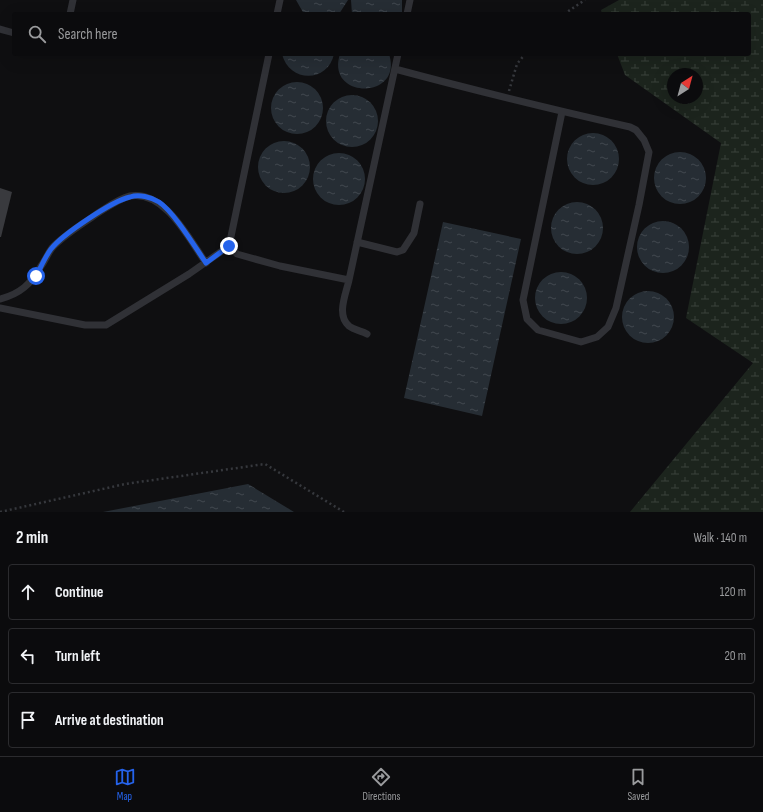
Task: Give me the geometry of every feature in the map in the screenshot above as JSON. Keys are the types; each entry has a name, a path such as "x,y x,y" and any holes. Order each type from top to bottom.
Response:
{"lane":[{"path":"70,12 73,0"},
{"path":"277,12 280,0"},
{"path":"407,12 410,0"},
{"path":"0,29 12,32"},
{"path":"0,308 85,325 106,325 206,263 229,246 269,56"},
{"path":"367,334 350,327 345,321 342,310 398,56"},
{"path":"395,69 508,99 630,127 636,130 644,140 649,152 616,308 608,327 597,337 581,342 538,330 527,318 523,300 562,112"},
{"path":"0,299 16,295 36,276 52,249 71,232 116,202 131,196 145,196 159,202 169,211 206,263"},
{"path":"357,242 397,252 403,250 414,233 420,204"},
{"path":"229,246 237,254 280,266 349,280"}],"path":[{"path":"567,12 585,0"},
{"path":"508,99 513,74 517,64 523,56"},
{"path":"0,512 126,484 265,464 344,512"}],"green space":[{"path":"619,0 763,0 763,512 630,512 753,363 686,318 721,143 625,75 618,56 751,56 751,12 602,12 601,10"}],"water":[{"path":"296,0 348,0 340,12 303,12"},
{"path":"351,0 402,0 402,12 352,12"},
{"path":"283,56 333,56 330,64 324,70 317,74 308,76 292,70 286,64"},
{"path":"340,56 389,56 391,69 386,80 376,86 364,88 353,86 343,80 338,69"},
{"path":"292,82 302,82 316,89 323,103 323,113 316,127 302,134 292,134 282,130 275,123 271,113 271,103 275,93 282,86"},
{"path":"347,95 357,95 371,102 378,116 378,126 371,140 357,147 347,147 337,143 330,136 326,126 326,116 330,106 337,99"},
{"path":"588,133 598,133 612,140 619,154 619,164 612,178 598,185 588,185 578,181 571,174 567,164 567,154 571,144 578,137"},
{"path":"279,141 289,141 303,148 310,162 310,172 303,186 289,193 279,193 269,189 262,182 258,172 258,162 262,152 269,145"},
{"path":"675,152 685,152 699,159 706,173 706,183 699,197 685,204 675,204 665,200 658,193 654,183 654,173 658,163 665,156"},
{"path":"334,153 344,153 358,160 365,174 365,184 358,198 344,205 334,205 324,201 317,194 313,184 313,174 317,164 324,157"},
{"path":"572,202 582,202 596,209 603,223 603,233 596,247 582,254 572,254 562,250 555,243 551,233 551,223 555,213 562,206"},
{"path":"658,221 668,221 682,228 689,242 689,252 682,266 668,273 658,273 648,269 641,262 637,252 637,242 641,232 648,225"},
{"path":"443,222 521,239 482,416 404,398"},
{"path":"556,272 566,272 580,279 587,293 587,303 580,317 566,324 556,324 546,320 539,313 535,303 535,293 539,283 546,276"},
{"path":"643,291 653,291 667,298 674,312 674,322 667,336 653,343 643,343 633,339 626,332 622,322 622,312 626,302 633,295"},
{"path":"248,484 294,512 103,512"}],"building":[{"path":"0,188 12,192 1,237 0,237"}],"route":[{"path":"36,276 52,249 71,232 116,202 131,196 145,196 159,202 169,211 206,263 229,246"}]}
